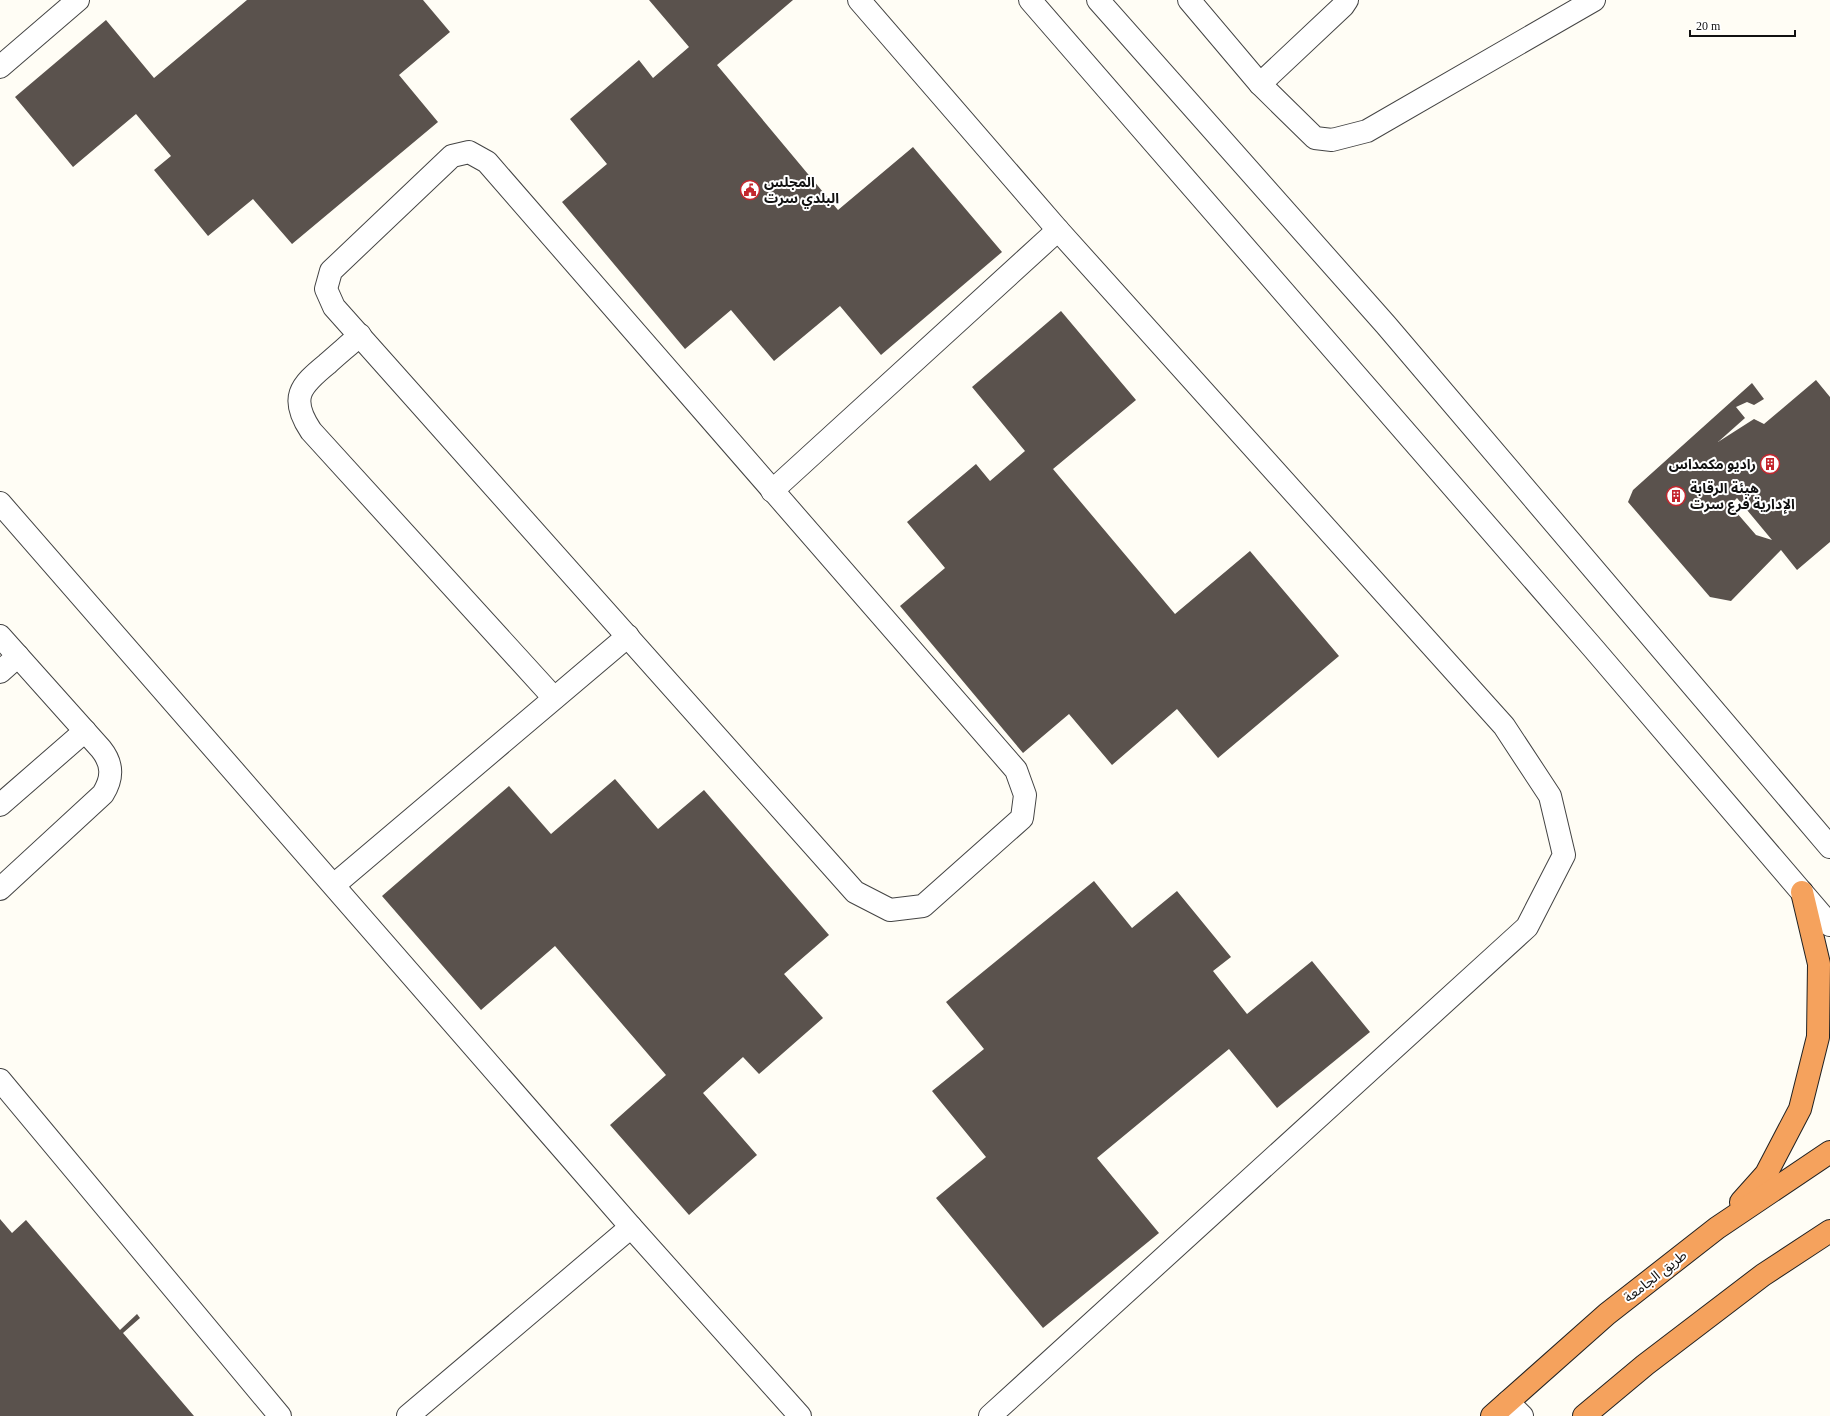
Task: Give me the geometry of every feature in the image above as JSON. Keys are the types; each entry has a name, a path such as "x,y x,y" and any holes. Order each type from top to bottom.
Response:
{"highway":[{"path":"1717,1228 1766,1174 1800,1109 1802,1102 1818,1037 1819,964 1802,892"},
{"name":"طريق الجامعة","path":"1492,1416 1515,1409 1607,1314 1717,1228 1830,1152"},
{"path":"1584,1416 1645,1365 1763,1275 1830,1231"}],"street":[{"path":"0,67 78,0"},
{"path":"859,0 1058,230 1504,726 1550,796 1564,854 1527,927 990,1416"},
{"path":"1030,0 1830,925"},
{"path":"1098,0 1386,325 1830,847"},
{"path":"1189,0 1260,84 1315,138 1332,140 1350,137 1367,131 1594,0"},
{"path":"1260,84 1343,6 1347,0"},
{"path":"469,152 487,162 772,491 1016,770 1025,795 1022,818 923,906 890,910 855,892 334,307 326,289 331,272 452,156 469,152"},
{"path":"772,491 1058,230"},
{"path":"360,335 304,384 299,403 305,422 316,437 554,698"},
{"path":"0,503 334,884 631,1227 800,1416"},
{"path":"0,636 107,757 111,776 108,786 103,794 0,889"},
{"path":"334,884 628,636"},
{"path":"0,672 18,656"},
{"path":"0,805 85,731"},
{"path":"0,1080 280,1416"},
{"path":"408,1416 631,1227"}],"building":[{"path":"247,0 423,0 450,32 399,75 438,122 292,244 253,199 208,236 154,170 171,156 136,114 73,167 15,97 106,20 154,78"},
{"path":"649,0 793,0 717,65 838,210 913,147 1002,252 881,355 840,306 774,361 731,310 685,349 562,202 607,164 570,119 639,60 653,78 689,47"},
{"path":"1061,311 1136,400 1053,469 1175,614 1250,551 1339,656 1218,758 1177,709 1112,765 1069,714 1023,753 900,606 945,568 907,522 976,464 990,481 1025,451 972,387"},
{"path":"1816,380 1830,397 1830,542 1797,570 1781,550 1731,601 1710,597 1628,502 1633,490 1752,383 1764,399 1754,405 1747,402 1736,407 1745,418 1718,442 1754,419 1764,424","holes":["1737,498 1772,540 1756,535 1730,505"]},
{"path":"615,779 658,829 704,790 829,935 784,974 823,1018 759,1074 743,1057 703,1093 757,1155 689,1215 610,1125 666,1075 555,946 481,1010 382,896 509,786 551,834"},
{"path":"1094,881 1132,928 1177,891 1231,957 1213,971 1247,1014 1312,961 1370,1032 1277,1108 1229,1049 1097,1158 1159,1233 1043,1328 936,1198 986,1157 932,1091 984,1049 946,1002"},
{"path":"0,1219 12,1233 26,1220 120,1330 137,1314 140,1318 123,1333 194,1416 0,1416"}],"place":[{"name":"المجلس البلدي سرت","path":"750,190"},
{"name":"راديو مكمداس","path":"1770,464"},
{"name":"هيئة الرقابة الإدارية فرع سرت","path":"1676,496"}]}
